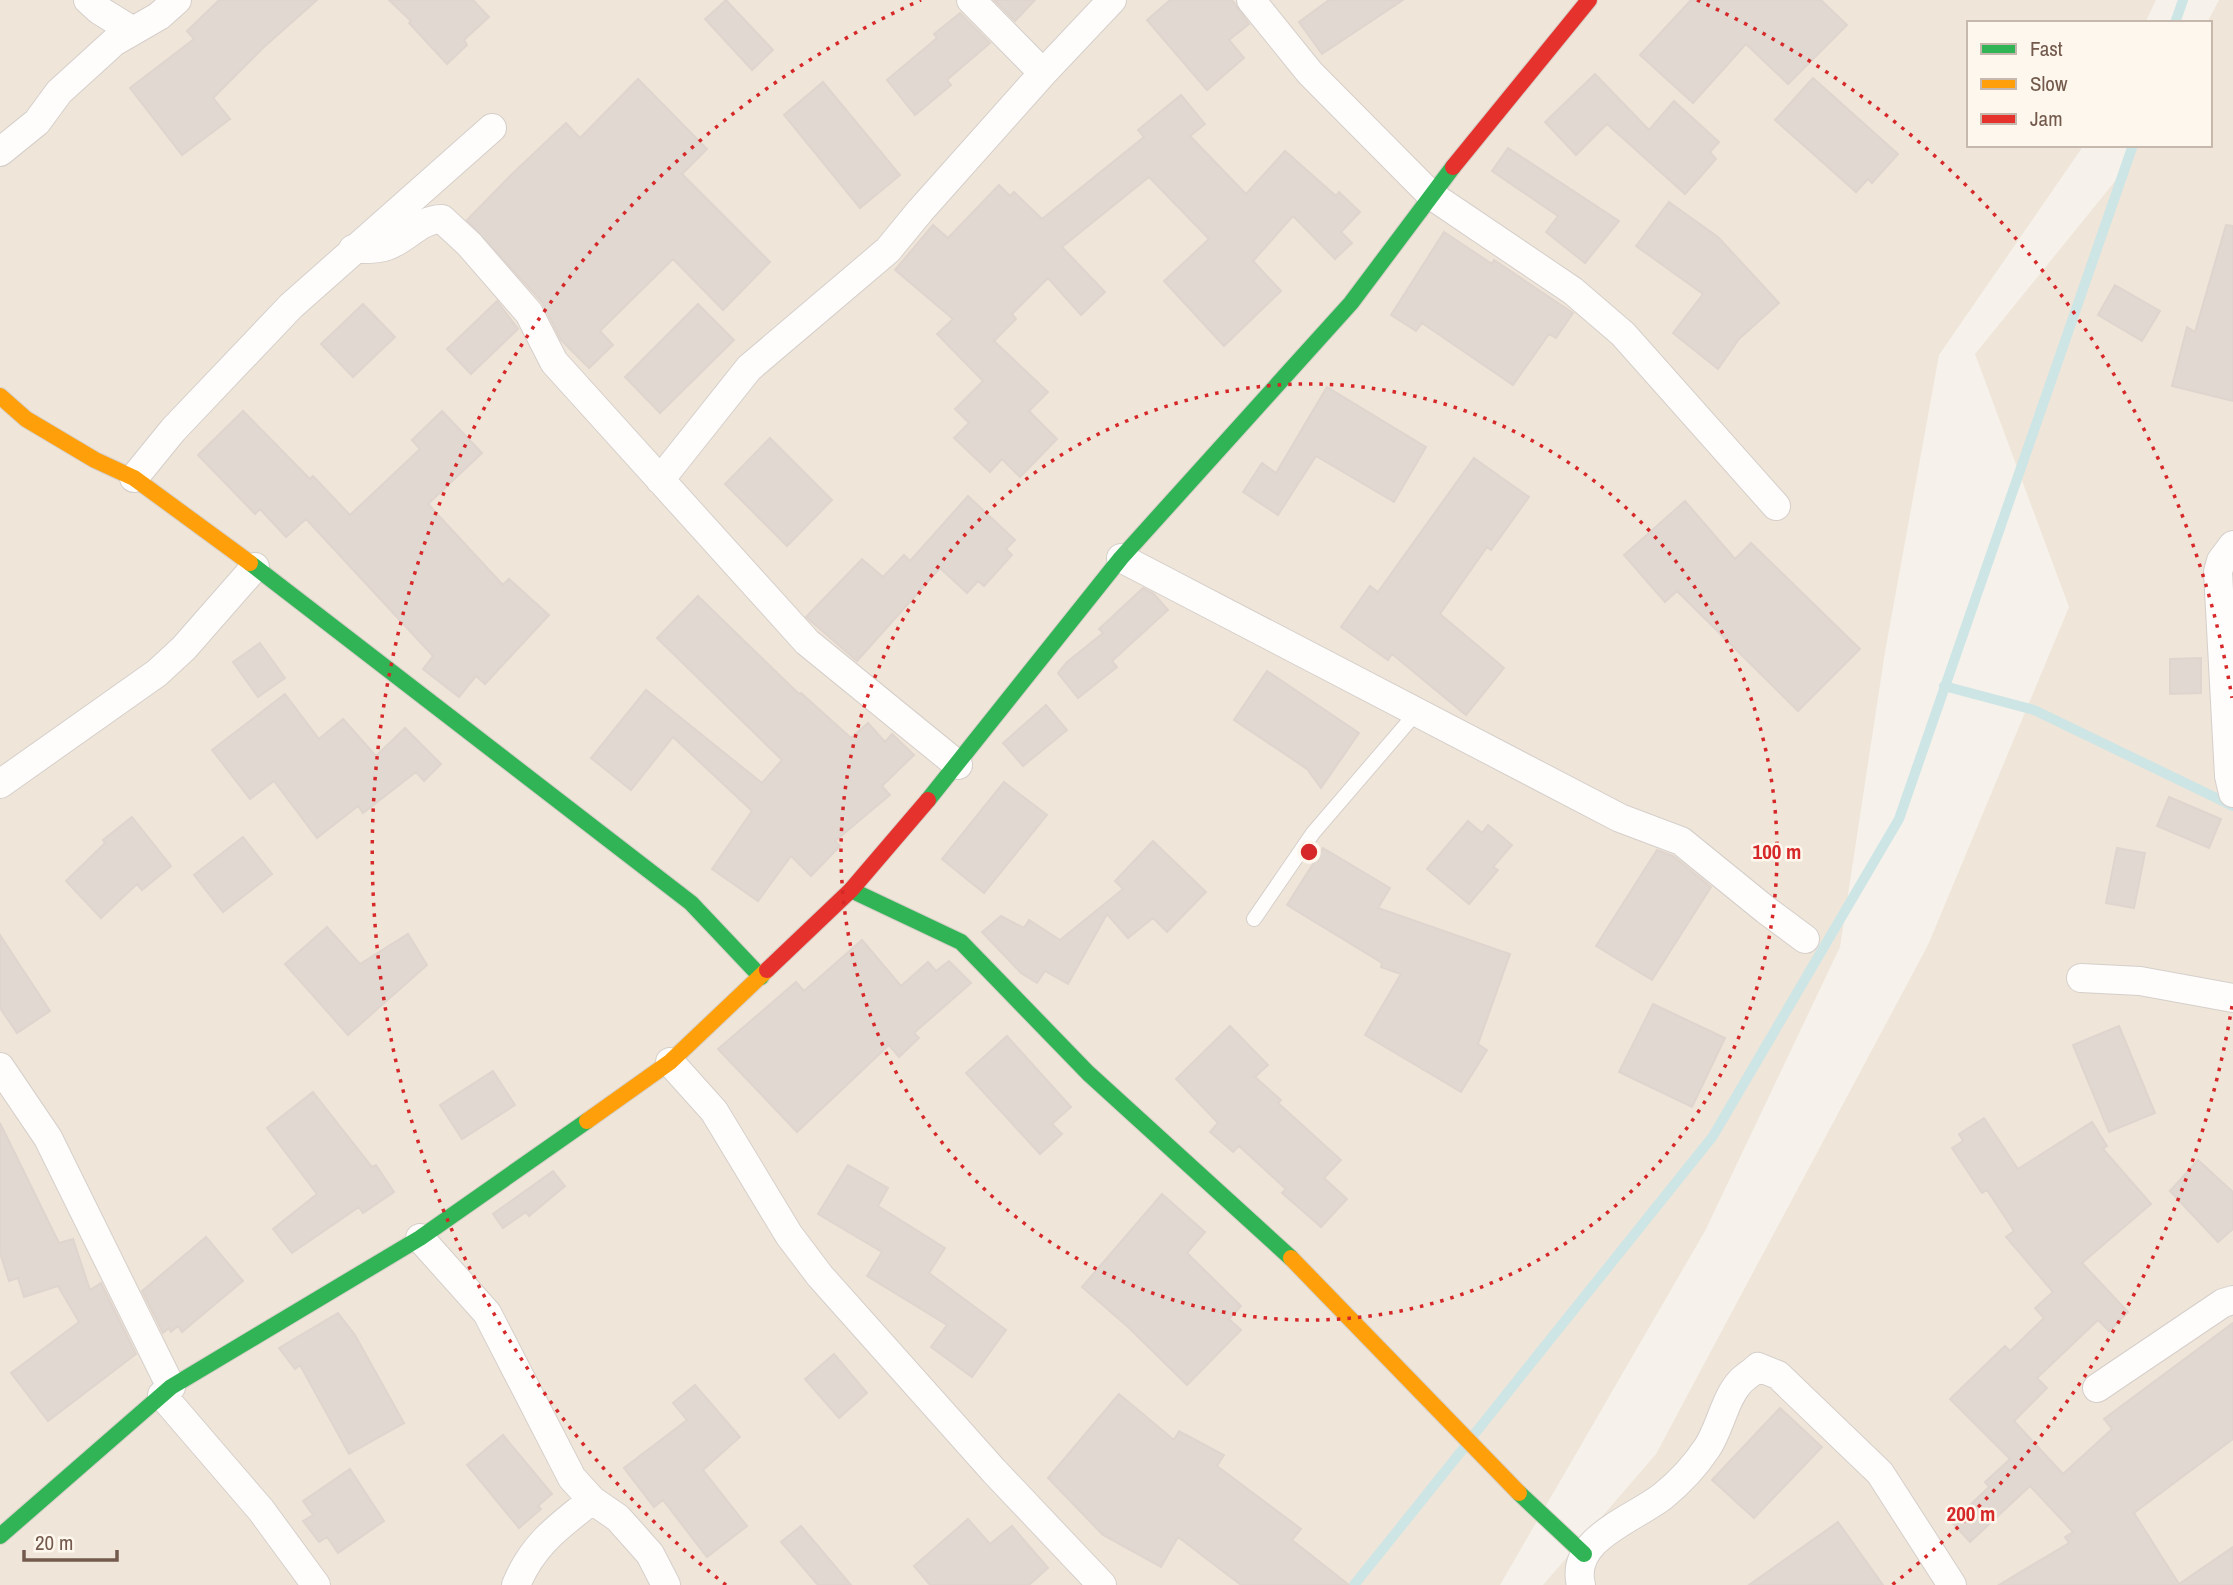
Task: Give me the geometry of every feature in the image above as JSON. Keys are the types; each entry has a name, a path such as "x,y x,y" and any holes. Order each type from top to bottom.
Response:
{"street":[{"path":"88,0 133,31"},
{"path":"0,152 37,122 58,92 114,42 159,16 177,0"},
{"path":"971,0 1043,73"},
{"path":"660,480 749,368 888,250 1043,73 1112,0"},
{"path":"1251,0 1310,73 1431,195 1573,291 1623,334 1776,506"},
{"path":"0,1536 167,1391 420,1238 670,1062 761,977 850,890 958,765 1121,558 1351,303 1431,195 1589,0"},
{"path":"134,478 173,430 282,315 492,128"},
{"path":"353,249 377,249 387,246 431,219 442,219 469,244 529,313 554,362 807,642 958,765"},
{"path":"0,396 26,419 95,460 134,478 255,567 691,903 761,977"},
{"path":"2233,545 2221,561 2218,572 2229,776 2233,793"},
{"path":"1121,558 1620,818 1681,841 1805,939"},
{"path":"0,784 157,673 184,648 255,567"},
{"path":"850,890 961,942 1088,1073 1275,1241 1496,1472 1584,1555"},
{"path":"2081,978 2140,981 2233,998"},
{"path":"670,1062 714,1111 789,1235 820,1276 994,1471 1102,1585"},
{"path":"0,1067 48,1138 167,1391 316,1585"},
{"path":"420,1238 487,1313 572,1478 592,1500 618,1518 650,1554 666,1585"},
{"path":"2097,1388 2223,1303 2233,1300"},
{"path":"1581,1585 1578,1574 1584,1555 1600,1537 1663,1496 1685,1475 1707,1448 1740,1382 1758,1367 1779,1375 1880,1473 1952,1585"},
{"path":"516,1585 525,1562 546,1536 592,1500"}],"lane":[{"path":"1254,919 1313,834 1416,713"}],"shaded area":[{"path":"0,0 2156,0 2146,21 1967,21 1967,147 2083,147 1939,355 1885,652 1840,947 1705,1231 1500,1585 0,1585"},
{"path":"2219,0 2233,0 2233,1585 1543,1585 1656,1454 1928,945 2069,607 1975,354 2129,164 2138,147 2212,147 2212,21 2208,21"}],"building":[{"path":"219,0 317,0 264,47 213,98 230,119 182,155 130,88 194,39 187,31"},
{"path":"389,0 473,0 489,17 464,40 467,45 447,64 409,23 411,21"},
{"path":"726,0 773,50 752,70 705,19"},
{"path":"994,0 1035,0 1015,21"},
{"path":"1170,0 1232,0 1249,24 1229,40 1244,58 1207,90 1147,20"},
{"path":"1329,0 1403,0 1322,54 1299,22"},
{"path":"1691,0 1821,0 1847,25 1788,84 1746,44 1693,103 1640,55"},
{"path":"960,13 990,43 947,80 951,85 915,115 887,80 937,38 934,34"},
{"path":"1595,74 1649,130 1674,101 1719,142 1710,152 1716,159 1685,194 1607,124 1576,155 1545,122"},
{"path":"1813,78 1898,154 1872,183 1868,179 1856,192 1775,120"},
{"path":"638,79 707,149 682,174 770,262 723,310 673,259 600,331 613,345 589,368 561,340 542,302 467,220 566,123 580,138"},
{"path":"823,82 900,175 860,208 784,115"},
{"path":"1181,95 1205,124 1190,136 1246,194 1285,151 1336,196 1339,192 1360,212 1341,232 1352,243 1335,259 1293,216 1253,261 1281,291 1224,346 1164,281 1209,239 1149,177 1062,247 1105,292 1081,315 1048,278 1012,314 1016,319 994,341 1048,392 1029,411 1057,439 1020,477 1002,459 990,472 954,438 969,423 955,409 983,381 937,334 953,319 895,270 933,225 948,238 999,185 1010,196 1014,192 1042,219 1144,137 1138,130"},
{"path":"1508,148 1619,221 1585,263 1546,232 1558,216 1492,171"},
{"path":"1669,202 1718,237 1779,303 1739,339 1718,369 1673,333 1703,294 1636,246"},
{"path":"2226,225 2233,226 2233,401 2172,386 2187,327 2195,332"},
{"path":"1444,232 1492,264 1494,260 1573,313 1556,338 1549,334 1513,385 1422,323 1416,331 1391,315"},
{"path":"2115,285 2160,311 2142,341 2098,315"},
{"path":"497,301 518,329 471,374 447,349"},
{"path":"363,304 395,337 353,377 321,344"},
{"path":"698,304 734,340 660,413 625,377"},
{"path":"1327,387 1426,447 1394,502 1316,456 1278,515 1243,492 1262,463 1276,473"},
{"path":"243,411 310,479 313,476 350,515 420,449 412,440 442,411 482,453 428,504 503,585 509,579 549,615 485,684 476,676 459,697 423,669 433,656 306,519 286,537 260,509 255,514 198,455"},
{"path":"770,438 832,500 787,546 725,484"},
{"path":"1474,458 1529,497 1491,550 1487,547 1440,614 1504,668 1466,715 1392,654 1388,660 1341,627 1370,586 1378,592"},
{"path":"968,496 1015,540 1006,549 1012,555 984,586 978,581 967,593 940,568 857,661 806,617 862,559 883,577 904,555 910,561"},
{"path":"1685,501 1735,559 1751,543 1860,649 1798,711 1677,591 1665,602 1624,555"},
{"path":"1143,588 1153,593 1168,610 1112,661 1117,667 1078,698 1058,673 1067,662 1103,633 1099,629"},
{"path":"698,596 799,694 851,738 868,723 885,742 892,734 914,755 882,786 890,795 835,841 840,846 811,876 791,856 758,901 712,869 752,811 673,737 631,790 591,758 646,690 762,783 782,760 657,638"},
{"path":"260,643 285,678 258,697 233,662"},
{"path":"2201,658 2201,693 2170,694 2170,659"},
{"path":"1267,671 1359,733 1321,788 1307,769 1234,720"},
{"path":"285,694 319,739 343,719 376,756 405,728 441,764 424,781 416,772 363,813 358,806 317,838 274,781 250,799 212,750"},
{"path":"1046,705 1067,730 1023,766 1003,743"},
{"path":"1004,782 1047,815 984,893 942,859"},
{"path":"2169,797 2221,819 2209,848 2157,826"},
{"path":"132,817 171,866 142,890 137,884 101,918 66,881 105,843 103,840"},
{"path":"1468,821 1482,833 1488,825 1512,845 1493,867 1498,870 1469,904 1427,869"},
{"path":"243,837 272,874 223,912 194,875"},
{"path":"1153,841 1206,892 1167,932 1153,918 1128,938 1107,914 1068,984 1045,971 1037,983 1021,973 982,932 1001,916 1024,928 1029,920 1060,940 1123,889 1115,881"},
{"path":"1323,848 1390,888 1378,908 1510,954 1478,1044 1487,1050 1461,1092 1365,1035 1401,974 1381,967 1382,963 1287,905"},
{"path":"2117,848 2145,853 2134,908 2106,903"},
{"path":"1657,850 1673,856 1711,887 1652,980 1596,946"},
{"path":"327,927 360,964 408,934 427,965 348,1035 285,964"},
{"path":"0,935 50,1011 17,1033 0,1008"},
{"path":"862,940 901,986 928,962 936,971 949,961 971,983 914,1033 919,1038 899,1057 889,1045 797,1132 718,1049 796,982 804,991"},
{"path":"1653,1004 1725,1038 1692,1107 1619,1072"},
{"path":"1230,1026 1268,1065 1255,1077 1281,1100 1278,1103 1341,1160 1324,1178 1347,1199 1321,1227 1282,1193 1286,1189 1239,1146 1233,1152 1210,1132 1218,1123 1176,1079"},
{"path":"2119,1026 2155,1113 2109,1132 2073,1045"},
{"path":"1007,1036 1071,1107 1052,1124 1062,1134 1040,1154 966,1073"},
{"path":"493,1071 515,1105 462,1139 440,1105"},
{"path":"313,1092 372,1167 376,1165 394,1192 363,1213 359,1207 292,1253 273,1229 317,1194 267,1128"},
{"path":"1984,1118 2018,1169 2092,1122 2107,1146 2103,1149 2151,1204 2082,1263 2128,1312 2109,1331 2098,1320 2037,1378 2047,1388 2014,1421 2063,1474 2112,1429 2104,1419 2233,1323 2233,1439 2134,1513 2179,1584 2233,1547 2233,1585 1999,1585 2069,1543 2065,1537 2073,1532 2030,1486 1970,1542 1952,1522 1989,1487 1985,1482 2010,1459 1950,1399 2005,1346 2010,1351 2044,1318 2035,1308 2053,1292 2006,1237 2014,1231 1987,1190 1982,1193 1952,1148 1963,1141 1959,1134"},
{"path":"0,1123 59,1243 73,1239 90,1290 101,1283 136,1354 48,1421 11,1373 79,1322 58,1286 24,1297 18,1278 9,1281 0,1253"},
{"path":"2198,1160 2233,1192 2233,1229 2218,1242 2170,1191"},
{"path":"848,1165 888,1188 878,1206 945,1248 929,1273 1006,1330 972,1377 931,1347 947,1325 867,1276 882,1252 818,1214"},
{"path":"553,1171 565,1186 529,1216 526,1212 503,1228 493,1214"},
{"path":"1162,1194 1205,1232 1187,1253 1241,1306 1229,1319 1241,1330 1187,1385 1128,1327 1082,1287"},
{"path":"206,1237 243,1281 182,1332 178,1326 171,1332 169,1328 163,1333 142,1291"},
{"path":"338,1313 355,1335 404,1423 349,1454 300,1365 295,1369 279,1348"},
{"path":"834,1354 867,1393 839,1418 805,1379"},
{"path":"695,1385 740,1437 703,1470 747,1526 707,1557 663,1500 654,1507 624,1468 687,1420 673,1403"},
{"path":"1119,1394 1174,1440 1179,1431 1224,1455 1217,1466 1301,1529 1292,1540 1349,1585 1241,1585 1178,1537 1161,1567 1103,1535 1048,1478"},
{"path":"1780,1408 1822,1447 1754,1518 1712,1480"},
{"path":"503,1435 552,1494 538,1506 541,1509 519,1528 467,1465"},
{"path":"350,1469 384,1521 338,1553 327,1537 319,1542 303,1521 313,1515 303,1501"},
{"path":"968,1519 990,1544 1012,1526 1048,1568 1029,1585 930,1585 914,1566"},
{"path":"1838,1522 1883,1585 1749,1585"},
{"path":"801,1526 851,1585 818,1585 781,1542"}],"waterway":[{"path":"2176,21 2183,0"},
{"path":"1472,1437 1713,1136 1899,819 2132,147"},
{"path":"1944,686 2034,710 2233,806"},
{"path":"1354,1585 1463,1449"}],"traffic: fast":[{"path":"928,800 1121,558 1351,303 1453,167"},
{"path":"250,563 691,903 761,977"},
{"path":"851,890 961,942 1088,1073 1291,1258"},
{"path":"0,1536 171,1387 420,1238 587,1121"},
{"path":"1519,1493 1584,1554"}],"traffic: slow":[{"path":"0,396 26,419 95,460 134,478 250,563"},
{"path":"587,1121 670,1062 767,970"},
{"path":"1291,1258 1519,1493"}],"traffic: jam":[{"path":"1453,167 1589,0"},
{"path":"767,970 851,890 928,800"}]}
